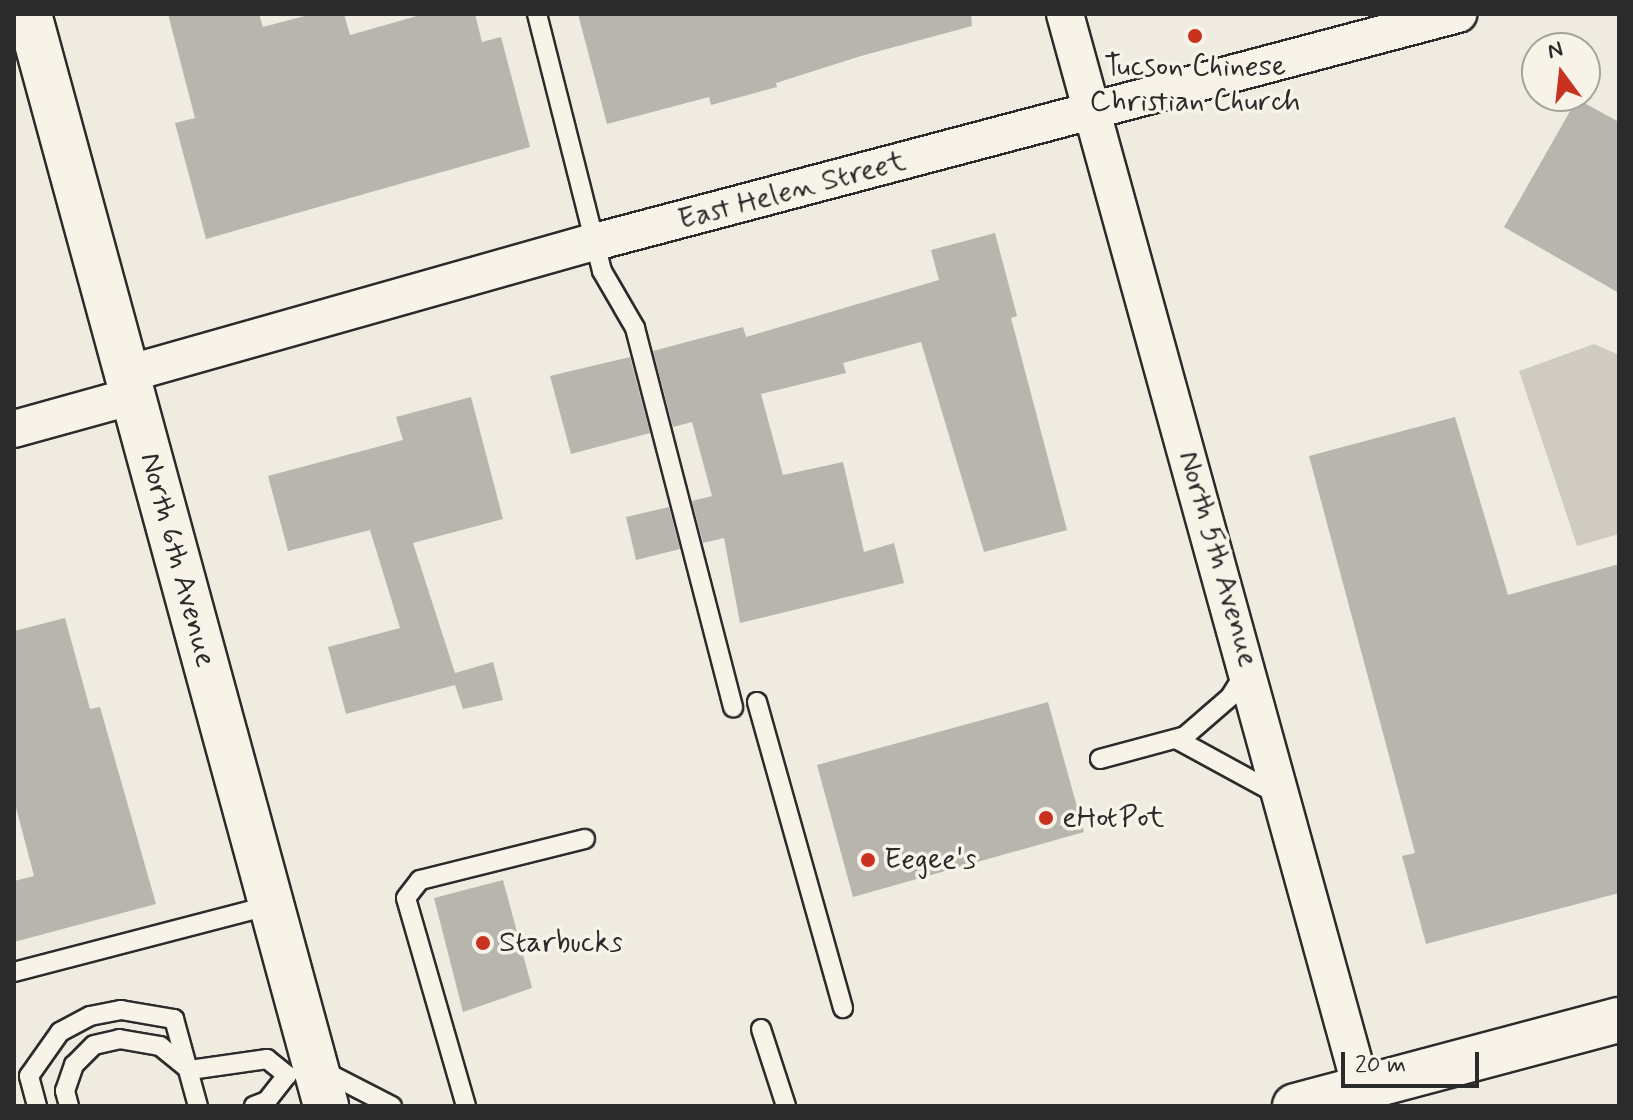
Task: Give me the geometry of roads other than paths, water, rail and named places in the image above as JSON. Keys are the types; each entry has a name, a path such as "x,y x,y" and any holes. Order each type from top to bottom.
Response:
{"street":[{"name":"North 6th Avenue","path":"29,14 271,904 309,1082"},
{"name":"North 5th Avenue","path":"1065,14 1249,667 1363,1097"},
{"name":"East Helen Street","path":"14,429 130,385 595,242 1458,14"},
{"path":"1295,1106 1363,1097 1619,1020"}],"lane":[{"path":"537,14 602,271 635,328 733,708"},
{"path":"1100,759 1178,740 1230,697 1249,667"},
{"path":"757,702 843,1008"},
{"path":"1178,740 1282,798"},
{"path":"466,1106 406,898 420,880 585,839"},
{"path":"14,972 271,904"},
{"path":"37,1106 29,1076 60,1032 90,1016 121,1010 174,1019 198,1106"},
{"path":"761,1029 786,1106"},
{"path":"69,1106 65,1091 74,1065 94,1045 119,1039 160,1046 190,1070 267,1059 309,1082 392,1106"},
{"path":"254,1106 309,1082"}],"place":[{"name":"Tucson Chinese Christian Church","path":"1195,36"},
{"name":"eHotPot","path":"1046,818"},
{"name":"Eegee's","path":"868,860"},
{"name":"Starbucks","path":"483,943"}]}
